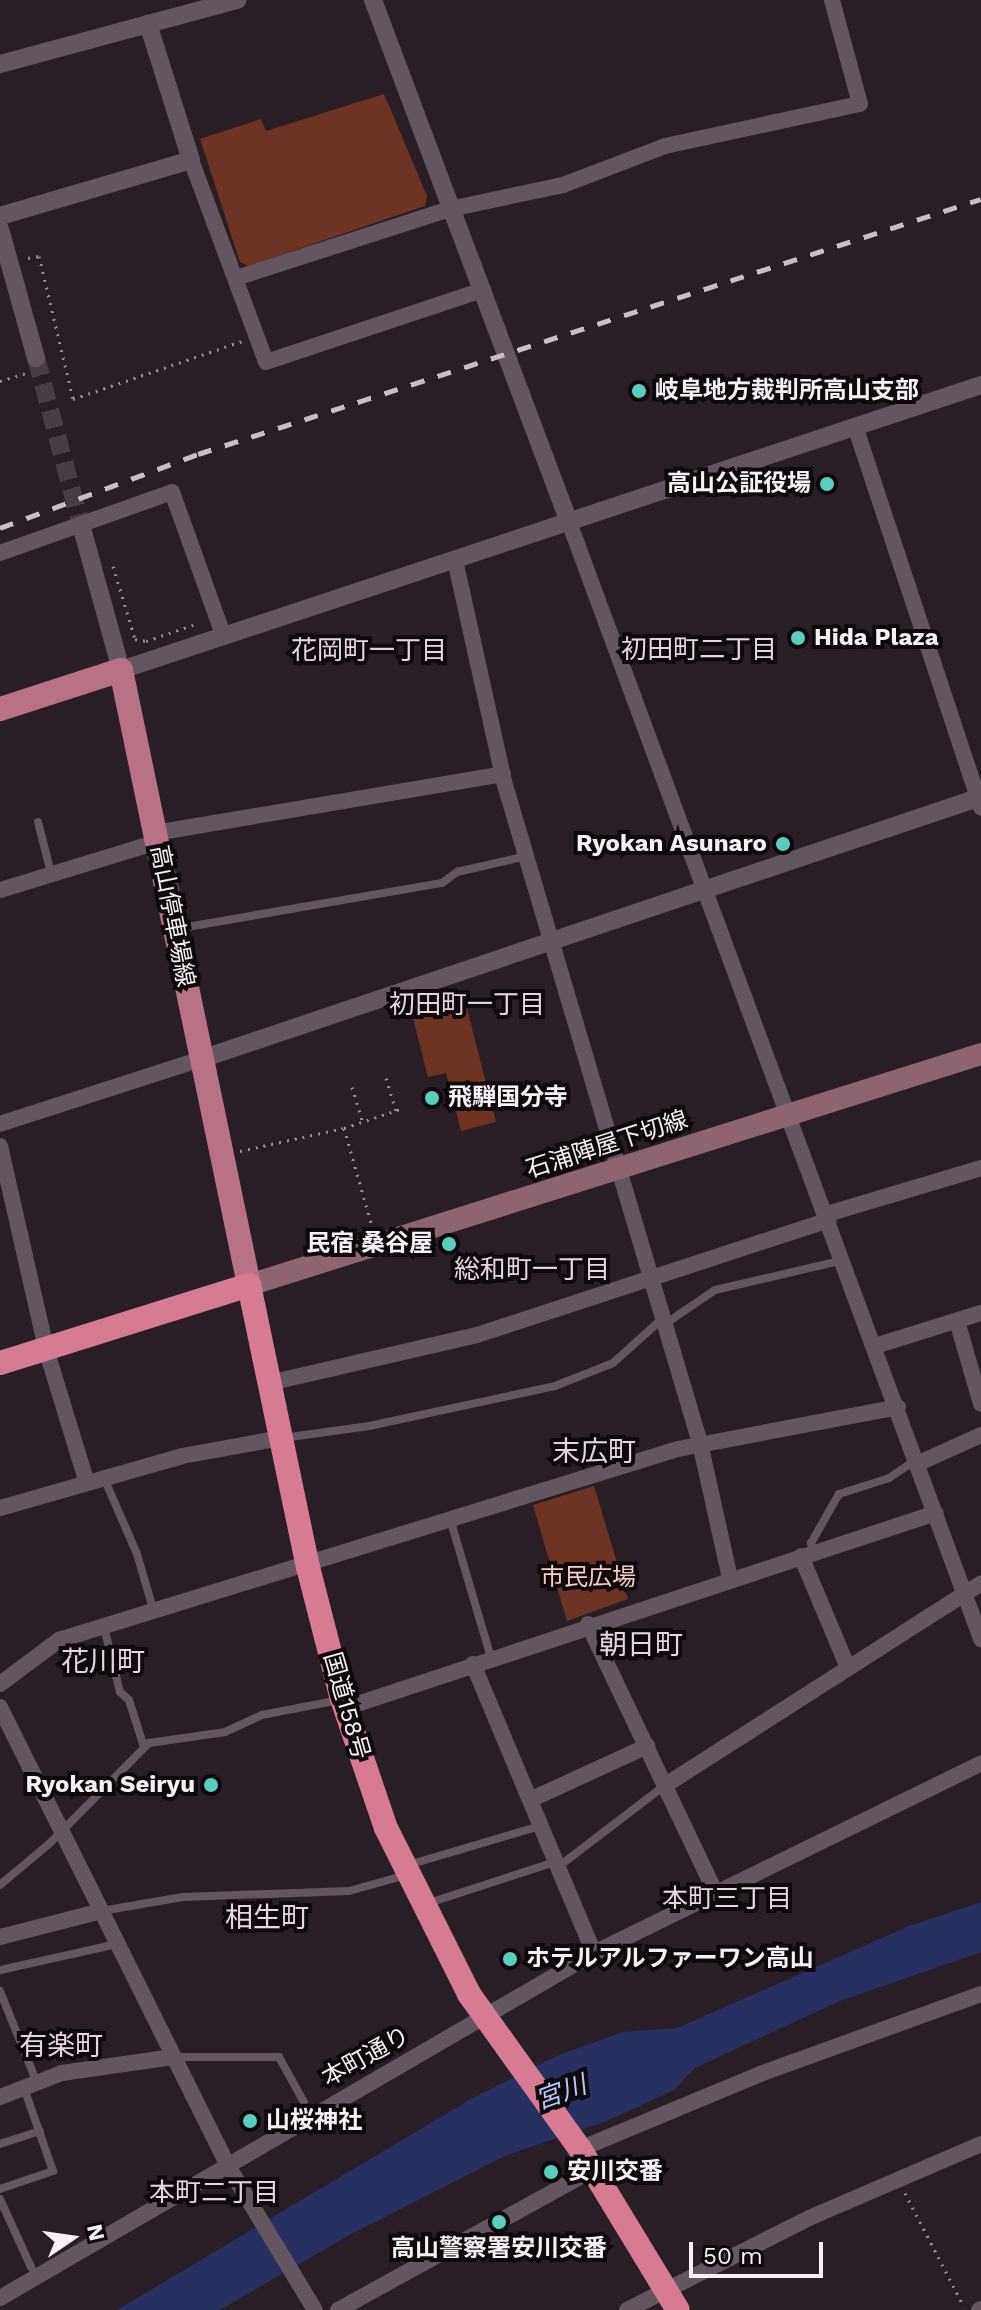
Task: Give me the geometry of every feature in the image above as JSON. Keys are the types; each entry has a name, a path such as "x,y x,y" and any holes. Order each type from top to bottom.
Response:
{"highway":[{"path":"0,1363 249,1285"},
{"name":"国道158号","path":"249,1285 308,1567 344,1704 411,1869 469,1994 576,2144 678,2310"}],"main road":[{"path":"0,709 121,670"},
{"name":"高山停車場線","path":"121,670 249,1285"},
{"name":"石浦陣屋下切線","path":"249,1285 981,1054"}],"street":[{"path":"0,64 238,0"},
{"path":"373,0 709,890 981,1639"},
{"path":"236,278 450,209 563,185 665,146 860,104 832,0"},
{"path":"148,24 191,160 199,169 266,362 483,290"},
{"path":"0,216 191,160"},
{"path":"0,229 36,358"},
{"path":"83,532 121,670 981,385"},
{"path":"0,1124 980,801 855,426"},
{"path":"0,553 172,492 224,637"},
{"path":"455,560 503,774 700,1443 730,1578"},
{"path":"0,890 156,837 503,774"},
{"path":"0,1146 46,1349 87,1483"},
{"path":"269,1383 477,1335 981,1168"},
{"path":"875,1346 981,1313"},
{"path":"957,1321 981,1404"},
{"path":"0,1684 59,1640 308,1567 700,1443 898,1407"},
{"path":"918,1462 981,1435"},
{"path":"0,1508 182,1456 281,1438"},
{"path":"344,1704 936,1513"},
{"path":"807,1554 848,1668"},
{"path":"664,1786 964,1590 981,1583"},
{"path":"588,1624 716,1893"},
{"path":"473,1664 594,1953"},
{"path":"0,1707 228,2166 315,2310"},
{"path":"532,1799 647,1746"},
{"name":"本町通り","path":"0,2298 594,1953 981,1763"},
{"path":"0,1937 101,1911"},
{"path":"576,2144 981,1994"},
{"path":"0,2097 62,2073 173,2057"},
{"path":"627,2310 664,2288 981,2144"},
{"path":"338,2310 593,2170"}],"lane":[{"path":"38,822 51,873"},
{"path":"187,927 442,883 457,872 528,856"},
{"path":"281,1438 369,1426 555,1386 613,1363 664,1320 715,1290 845,1260"},
{"path":"807,1554 839,1494 889,1478 918,1462"},
{"path":"104,1478 137,1554 154,1613"},
{"path":"451,1522 491,1658"},
{"path":"104,1627 120,1692 129,1700 144,1747"},
{"path":"0,1885 61,1831 144,1747 225,1732 262,1715 344,1704"},
{"path":"435,1901 557,1864 664,1786"},
{"path":"101,1911 183,1897 349,1891 541,1826"},
{"path":"0,1970 117,1944"},
{"path":"0,1991 53,2171 0,2189"},
{"path":"173,2057 279,2057 311,2115"},
{"path":"0,2144 40,2131"},
{"path":"0,2199 31,2267"}],"path":[{"path":"28,258 39,256 73,399 257,336"},
{"path":"110,555 135,639 146,641 196,624"},
{"path":"222,1155 344,1128 398,1110 386,1078"},
{"path":"352,1087 363,1123"},
{"path":"344,1128 377,1245"},
{"path":"899,2179 966,2310"}],"green space":[{"path":"384,94 427,196 425,206 248,266 240,262 200,139 261,119 266,131"},
{"path":"464,997 496,1122 461,1131 446,1073 428,1077 411,1010"},
{"name":"市民広場","path":"594,1486 628,1599 567,1621 533,1505"}],"water":[{"name":"宮川","path":"981,1902 981,1952 840,2001 695,2068 674,2090 607,2121 507,2155 351,2234 220,2310 117,2310 471,2099 559,2055 623,2032 677,2028 909,1926"}],"tunnel":[{"path":"36,358 83,532"}],"railway":[{"path":"0,528 198,454 981,199"}],"place":[{"name":"岐阜地方裁判所高山支部","path":"639,391"},
{"name":"高山公証役場","path":"827,484"},
{"name":"Hida Plaza","path":"798,638"},
{"name":"Ryokan Asunaro","path":"783,844"},
{"name":"飛騨国分寺","path":"432,1098"},
{"name":"民宿 桑谷屋","path":"449,1244"},
{"name":"Ryokan Seiryu","path":"211,1785"},
{"name":"ホテルアルファーワン高山","path":"510,1959"},
{"name":"山桜神社","path":"250,2121"},
{"name":"安川交番","path":"551,2172"},
{"name":"高山警察署安川交番","path":"499,2222"}],"district":[{"name":"初田町二丁目","path":"699,650"},
{"name":"花岡町一丁目","path":"369,651"},
{"name":"初田町一丁目","path":"467,1005"},
{"name":"総和町一丁目","path":"532,1270"},
{"name":"末広町","path":"594,1452"},
{"name":"朝日町","path":"641,1645"},
{"name":"花川町","path":"103,1662"},
{"name":"本町三丁目","path":"727,1899"},
{"name":"相生町","path":"267,1918"},
{"name":"有楽町","path":"61,2046"},
{"name":"本町二丁目","path":"214,2193"}]}
